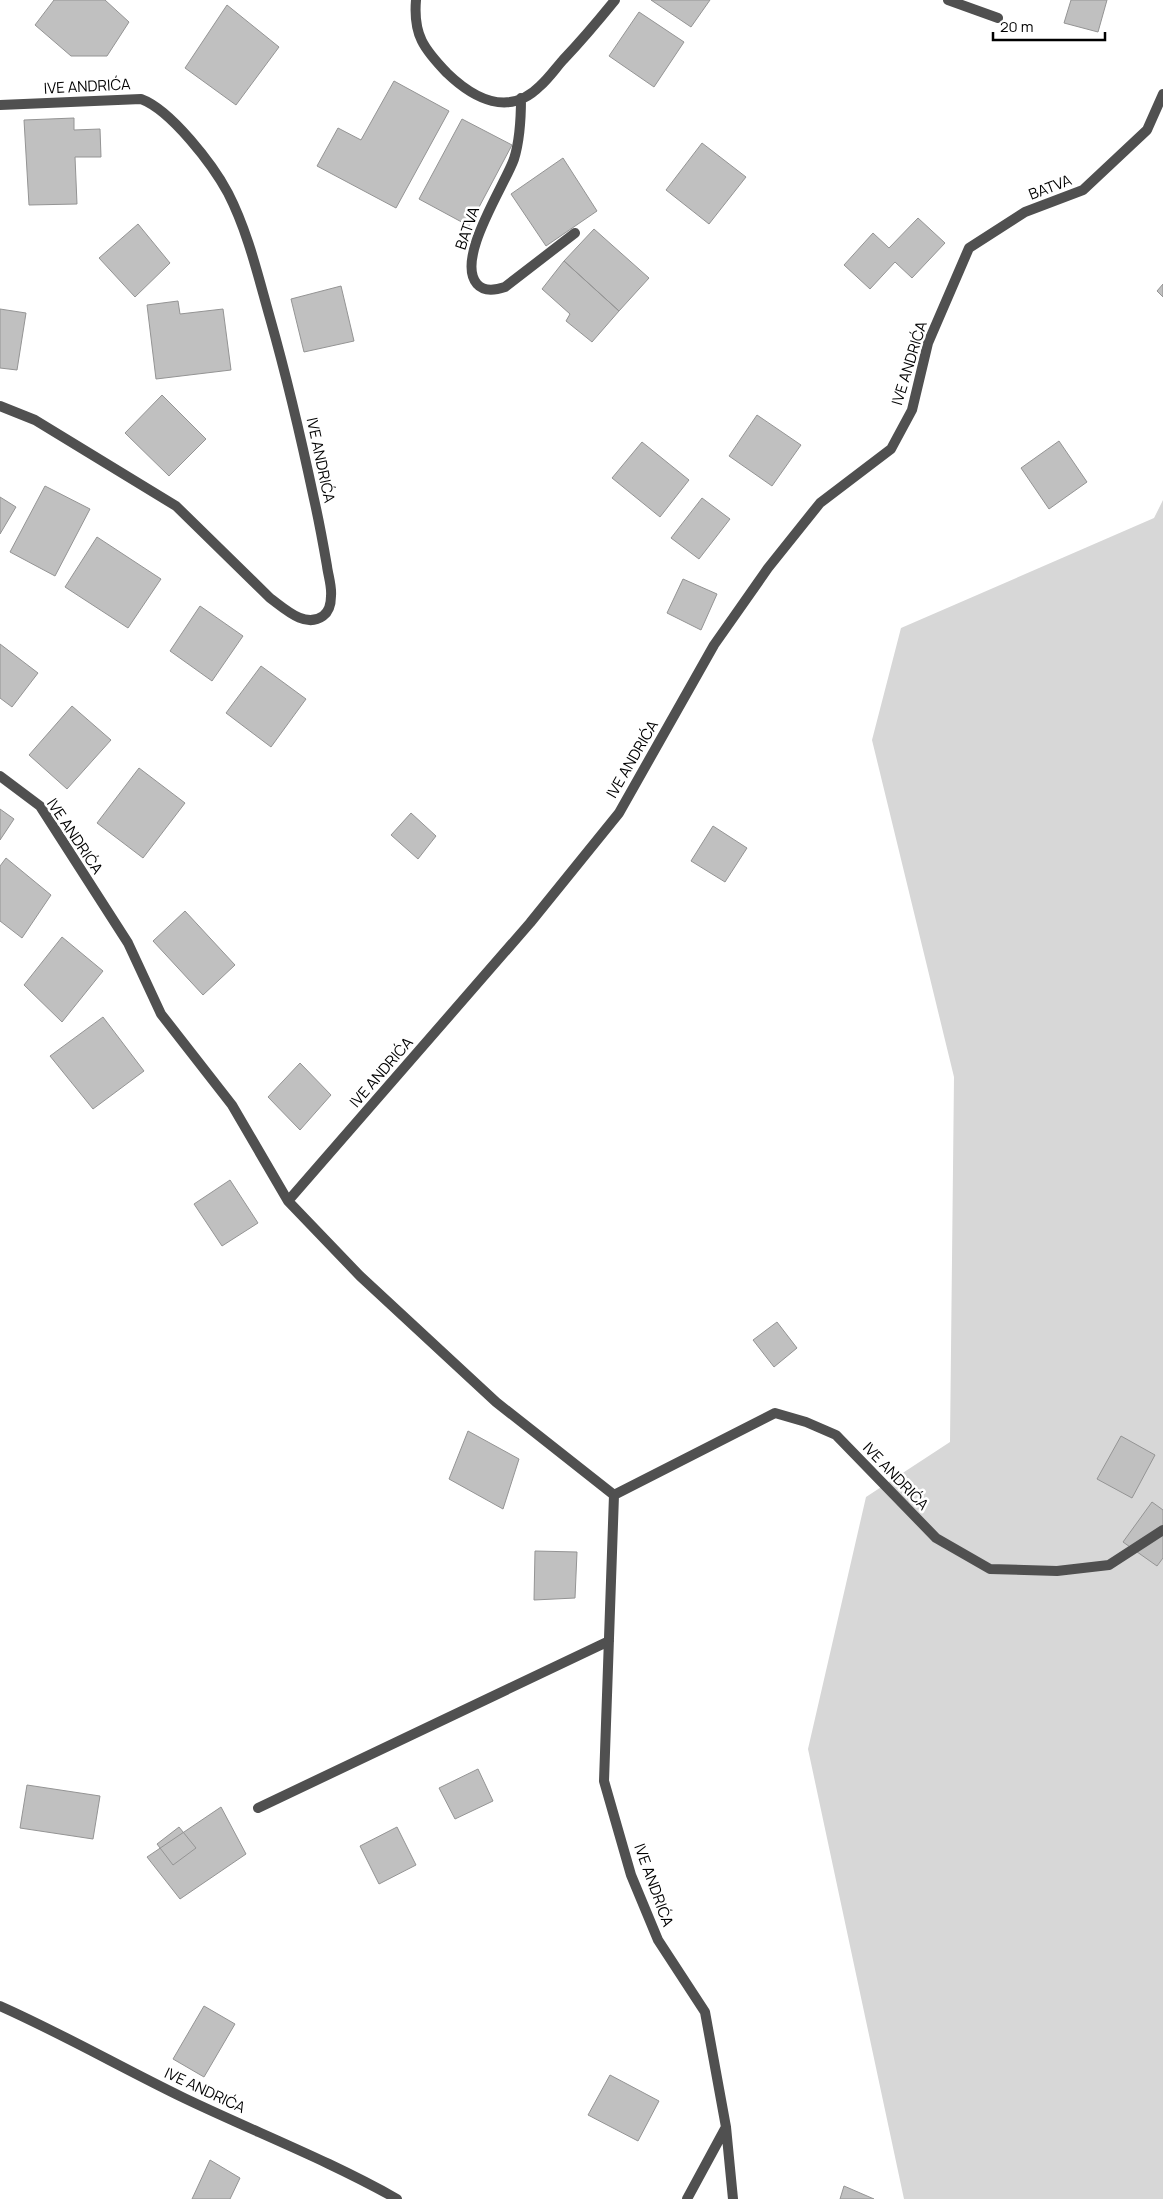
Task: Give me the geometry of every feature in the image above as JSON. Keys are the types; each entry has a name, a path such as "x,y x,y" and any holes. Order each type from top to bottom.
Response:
{"street":[{"path":"416,0 414,22 422,42 438,64 468,91 483,100 499,103 521,98 540,87 593,28 615,0"},
{"path":"948,0 998,18"},
{"name":"BATVA","path":"945,301 969,248 1025,212 1083,190 1147,130 1163,94"},
{"name":"BATVA","path":"521,98 521,119 513,160 487,214 473,256 472,271 475,282 481,288 492,290 505,287 575,233"},
{"name":"IVE ANDRIĆA","path":"0,105 141,99 156,107 209,162 228,193 252,253 289,385 320,526 332,594 330,606 325,615 317,620 301,619 287,610 270,598 176,506 35,420 0,406"},
{"name":"IVE ANDRIĆA","path":"288,1202 530,923 619,813 714,645 768,568 820,502 891,449 912,410 928,343 945,301"},
{"name":"IVE ANDRIĆA","path":"0,776 40,806 128,943 160,1014 232,1105 288,1202 360,1276 496,1402 614,1496"},
{"name":"IVE ANDRIĆA","path":"614,1496 775,1413 806,1422 836,1435 936,1538 990,1569 1057,1572 1109,1565 1163,1530"},
{"name":"IVE ANDRIĆA","path":"614,1496 604,1781 631,1875 658,1940 705,2012 726,2126 734,2199"},
{"path":"258,1808 609,1641"},
{"name":"IVE ANDRIĆA","path":"0,2006 184,2098 356,2176 397,2199"},
{"path":"687,2199 726,2126"}],"shaded area":[{"path":"1163,500 1163,2199 904,2199 808,1749 866,1497 950,1442 954,1077 872,740 901,628 1154,518"}],"building":[{"path":"54,0 105,0 129,22 107,56 71,56 35,25"},
{"path":"651,0 710,0 691,27"},
{"path":"1071,0 1107,0 1098,32 1064,23"},
{"path":"227,5 279,47 236,105 185,68"},
{"path":"639,12 684,42 654,87 609,56"},
{"path":"394,81 449,111 396,208 317,166 338,128 361,140"},
{"path":"74,118 74,130 100,129 101,157 75,157 77,204 29,205 24,120"},
{"path":"462,119 512,145 469,226 419,199"},
{"path":"702,143 746,177 709,224 666,190"},
{"path":"563,158 597,211 546,246 511,194"},
{"path":"918,218 945,243 912,278 895,262 870,289 844,265 873,233 889,248"},
{"path":"138,224 170,263 135,297 99,258"},
{"path":"594,229 649,278 619,311 564,261"},
{"path":"564,261 619,311 592,342 566,321 570,314 542,289"},
{"path":"1163,284 1163,297 1157,291"},
{"path":"341,286 354,341 304,352 291,299"},
{"path":"178,301 180,314 223,309 231,370 156,379 147,305"},
{"path":"0,309 26,313 17,370 0,368"},
{"path":"162,395 206,439 169,476 125,433"},
{"path":"757,415 801,445 772,486 729,456"},
{"path":"1059,441 1087,482 1049,509 1021,468"},
{"path":"642,442 689,480 660,517 612,478"},
{"path":"45,486 90,509 55,576 10,552"},
{"path":"0,497 16,507 0,534"},
{"path":"702,498 730,519 699,559 671,538"},
{"path":"97,537 161,579 128,628 65,587"},
{"path":"683,579 717,594 701,630 667,613"},
{"path":"200,606 243,636 212,681 170,651"},
{"path":"0,644 38,673 12,707 0,698"},
{"path":"261,666 306,699 271,747 226,713"},
{"path":"72,706 111,740 67,789 29,755"},
{"path":"139,768 185,803 143,858 97,823"},
{"path":"0,809 14,819 0,840"},
{"path":"411,813 436,836 418,859 391,835"},
{"path":"713,826 747,848 725,882 691,861"},
{"path":"6,858 51,895 22,938 0,921 0,866"},
{"path":"185,911 235,965 203,995 153,941"},
{"path":"62,937 103,971 62,1022 24,985"},
{"path":"103,1017 144,1071 93,1109 50,1056"},
{"path":"300,1063 331,1095 300,1130 268,1097"},
{"path":"230,1180 258,1223 222,1246 194,1204"},
{"path":"777,1322 797,1348 774,1367 753,1340"},
{"path":"468,1431 519,1459 503,1509 449,1479"},
{"path":"1121,1436 1155,1455 1132,1498 1097,1479"},
{"path":"1152,1502 1163,1510 1163,1558 1157,1566 1123,1542"},
{"path":"535,1551 577,1552 575,1598 534,1600"},
{"path":"478,1769 493,1801 455,1819 439,1788"},
{"path":"27,1785 100,1796 93,1839 20,1828"},
{"path":"221,1807 246,1854 180,1899 147,1857"},
{"path":"179,1827 196,1848 173,1865 157,1844"},
{"path":"397,1827 416,1865 379,1884 360,1846"},
{"path":"204,2006 235,2024 204,2077 173,2059"},
{"path":"610,2075 659,2101 638,2141 588,2115"},
{"path":"210,2160 240,2178 230,2199 192,2199"},
{"path":"844,2186 874,2199 840,2199"}]}
